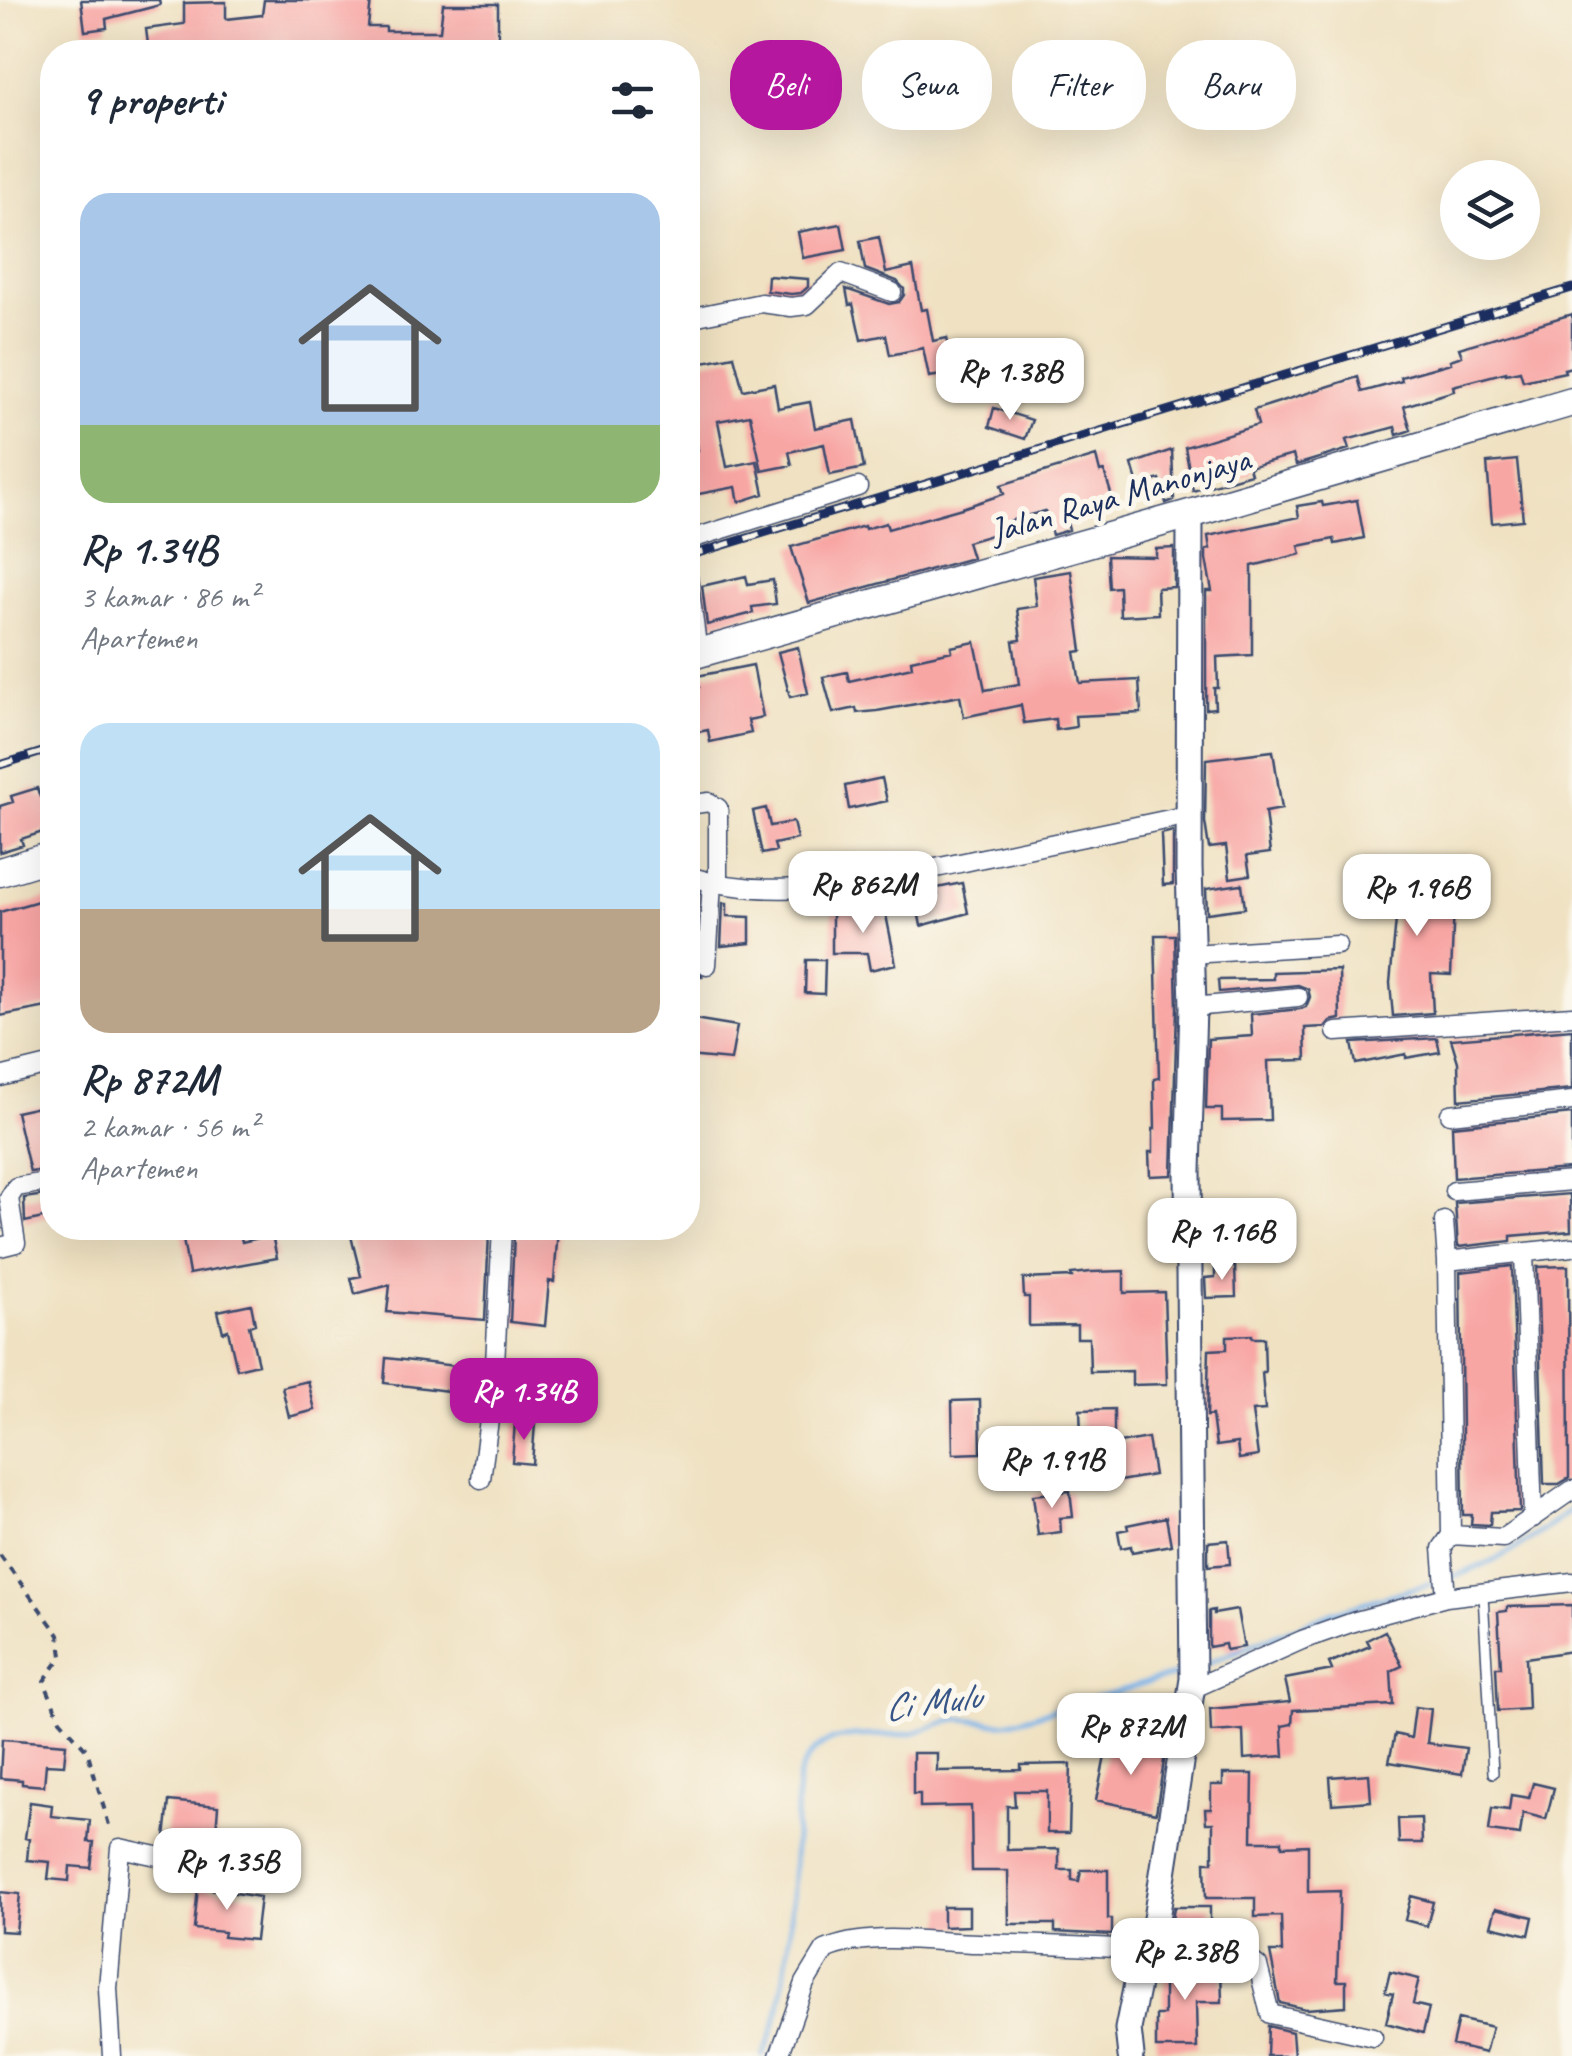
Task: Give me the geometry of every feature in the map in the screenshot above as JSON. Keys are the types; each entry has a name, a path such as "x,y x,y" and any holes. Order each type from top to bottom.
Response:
{"main road":[{"name":"Jalan Raya Manonjaya","path":"700,653 1572,402"},
{"path":"0,872 40,863"}],"street":[{"path":"700,316 760,303 807,305 841,273 892,292"},
{"path":"700,536 858,487"},
{"path":"1131,2056 1128,2028 1141,1964 1156,1919 1192,1684 1188,1171 1194,1007 1189,815 1190,514"},
{"path":"700,803 709,802 718,808 720,834 707,965"},
{"path":"700,879 764,888 878,880 1189,815"},
{"path":"1191,954 1337,946"},
{"path":"1194,1007 1298,997"},
{"path":"1336,1032 1572,1016"},
{"path":"0,1078 40,1068"},
{"path":"1450,1114 1572,1101"},
{"path":"1454,1190 1572,1180"},
{"path":"0,1247 16,1243 8,1198 16,1188 40,1183"},
{"path":"1444,1221 1452,1535 1442,1548 1446,1592"},
{"path":"481,1478 494,1383 501,1240"},
{"path":"1446,1261 1572,1247"},
{"path":"1524,1253 1533,1518"},
{"path":"1452,1535 1496,1539 1572,1490"},
{"path":"1192,1684 1330,1629 1446,1592 1483,1595 1572,1582"},
{"path":"112,2056 108,1988 120,1848 231,1872"},
{"path":"779,2056 805,1983 825,1950 895,1939 1048,1943 1251,1958 1258,1966 1270,2014 1373,2038"}],"lane":[{"path":"1483,1595 1493,1773"}],"path":[{"path":"0,1555 59,1635 62,1656 44,1681 60,1720 88,1750 110,1830 120,1848"}],"building":[{"path":"81,0 159,0 160,5 106,19 107,28 85,31"},
{"path":"264,0 371,0 368,27 440,31 443,4 498,4 498,40 147,40 146,29 184,24 184,3 226,2 226,19 262,15"},
{"path":"841,224 846,250 803,258 798,232"},
{"path":"879,237 886,273 913,267 921,310 927,309 933,341 947,338 954,373 929,377 923,348 890,355 886,335 861,340 846,289 889,304 899,302 904,295 897,281 865,269 860,241"},
{"path":"768,276 808,279 808,287 791,294 767,291"},
{"path":"1572,314 1572,367 1564,369 1565,372 1523,381 1520,371 1506,372 1453,386 1454,391 1404,406 1411,430 1397,435 1395,427 1346,440 1349,449 1296,465 1293,455 1249,467 1251,474 1193,491 1185,447 1258,425 1254,410 1358,377 1362,392 1402,381 1401,377 1451,363 1450,360 1462,356 1459,348"},
{"path":"734,356 743,390 774,384 778,408 810,402 815,428 855,420 864,468 830,475 824,444 789,452 792,465 762,471 750,415 718,421 727,467 757,461 764,494 739,502 736,487 700,494 700,363"},
{"path":"994,408 1032,420 1025,439 989,427"},
{"path":"1172,450 1174,500 1166,503 1160,479 1138,485 1132,464"},
{"path":"1096,456 1113,500 1064,513 1069,530 1052,535 1045,511 1026,516 996,525 998,533 967,542 972,558 809,603 791,547 864,526 865,529 886,523 888,529 962,508 1004,494 1001,485"},
{"path":"1517,460 1523,520 1492,523 1487,463"},
{"path":"1357,500 1364,538 1299,546 1301,554 1252,566 1252,655 1217,657 1215,708 1206,709 1206,591 1212,591 1206,559 1206,550 1210,549 1208,536 1299,517 1297,506"},
{"path":"1174,548 1174,587 1157,588 1158,614 1120,616 1119,587 1109,588 1107,556 1156,557 1156,549"},
{"path":"1071,571 1082,651 1075,652 1080,683 1139,680 1141,713 1075,716 1076,727 1056,730 1055,719 1024,723 1021,705 964,717 960,696 877,711 857,713 856,708 833,713 823,677 847,672 849,681 912,667 911,660 975,642 985,690 1019,684 1013,641 1021,640 1017,609 1037,606 1033,577"},
{"path":"746,576 748,584 773,580 776,604 752,607 753,613 707,625 702,586"},
{"path":"798,647 808,693 790,697 778,652"},
{"path":"753,665 763,717 748,720 751,733 710,742 708,730 700,732 700,675"},
{"path":"1273,751 1282,809 1265,812 1270,853 1247,856 1250,875 1230,878 1226,846 1209,848 1205,822 1206,759"},
{"path":"882,778 887,801 849,809 845,786"},
{"path":"37,788 40,833 21,839 23,845 0,852 0,806 13,802 11,796"},
{"path":"766,808 770,826 793,822 797,839 774,844 776,851 762,854 753,811"},
{"path":"1173,831 1173,884 1163,885 1161,834"},
{"path":"1456,880 1451,975 1431,974 1433,1013 1393,1016 1390,983 1397,909 1393,904 1358,905 1358,887"},
{"path":"962,883 968,913 921,926 916,900 938,895 937,888"},
{"path":"1242,884 1245,908 1207,913 1206,889"},
{"path":"40,900 40,1008 0,1016 0,912"},
{"path":"723,903 727,903 727,916 750,917 750,943 721,946"},
{"path":"832,908 861,908 861,915 885,910 896,964 870,970 867,953 832,953"},
{"path":"1155,935 1175,935 1177,1008 1172,1175 1150,1176 1149,1152 1153,1152 1155,1129 1154,1079 1159,1078"},
{"path":"806,960 825,960 824,994 805,993"},
{"path":"1339,970 1340,1019 1325,1027 1305,1028 1306,1060 1268,1061 1270,1120 1222,1121 1222,1109 1206,1109 1208,1039 1252,1036 1251,1014 1300,1009 1306,1007 1310,997 1308,989 1298,985 1219,992 1218,980 1273,979 1273,972"},
{"path":"700,1020 737,1026 731,1060 700,1057"},
{"path":"1572,1029 1572,1089 1459,1100 1458,1062 1451,1039"},
{"path":"1437,1038 1440,1052 1356,1064 1352,1043"},
{"path":"40,1107 40,1171 30,1172 16,1112"},
{"path":"1572,1114 1569,1169 1454,1178 1452,1126"},
{"path":"1570,1194 1571,1231 1511,1236 1511,1241 1458,1247 1455,1203"},
{"path":"40,1196 40,1219 25,1222 24,1198"},
{"path":"183,1240 273,1240 277,1258 189,1274"},
{"path":"352,1240 489,1240 485,1320 387,1312 390,1285 355,1294 351,1278 361,1276"},
{"path":"514,1240 557,1240 545,1326 510,1322"},
{"path":"1235,1266 1236,1297 1206,1298 1205,1278 1215,1277 1215,1267"},
{"path":"1512,1266 1520,1511 1491,1512 1490,1525 1471,1524 1472,1515 1463,1515 1460,1272"},
{"path":"1568,1266 1569,1478 1559,1484 1544,1484 1537,1267"},
{"path":"1124,1271 1124,1293 1164,1292 1167,1384 1132,1385 1132,1371 1090,1372 1089,1338 1077,1338 1077,1325 1029,1326 1029,1297 1024,1297 1023,1279"},
{"path":"251,1304 255,1324 249,1326 258,1364 237,1369 228,1330 223,1332 218,1311"},
{"path":"1227,1336 1264,1338 1265,1410 1252,1411 1258,1456 1239,1459 1237,1443 1216,1446 1212,1415 1207,1416 1209,1350 1227,1349"},
{"path":"386,1358 482,1369 480,1395 384,1383"},
{"path":"308,1381 315,1410 289,1417 282,1387"},
{"path":"980,1400 981,1453 953,1454 952,1401"},
{"path":"1114,1409 1114,1444 1148,1438 1154,1475 1108,1483 1100,1435 1081,1435 1080,1410"},
{"path":"515,1422 535,1423 532,1464 512,1462"},
{"path":"1070,1491 1073,1517 1060,1518 1061,1532 1038,1535 1033,1495"},
{"path":"1166,1517 1171,1545 1132,1552 1131,1546 1121,1548 1118,1531 1128,1529 1127,1525"},
{"path":"1228,1540 1230,1564 1208,1566 1208,1542"},
{"path":"1572,1605 1572,1651 1526,1658 1528,1709 1498,1711 1498,1612 1507,1611 1507,1607"},
{"path":"1214,1610 1214,1614 1237,1610 1244,1647 1209,1647 1209,1611"},
{"path":"1385,1631 1402,1666 1391,1671 1393,1705 1293,1710 1292,1724 1282,1726 1284,1756 1244,1759 1243,1730 1211,1732 1210,1709 1290,1702 1285,1679 1332,1670 1329,1663 1370,1646 1367,1640"},
{"path":"1415,1707 1431,1709 1427,1743 1466,1748 1462,1774 1389,1762 1395,1734 1411,1738"},
{"path":"2,1739 66,1744 64,1765 46,1764 44,1786 0,1778"},
{"path":"1108,1742 1165,1754 1156,1813 1096,1800"},
{"path":"913,1753 937,1753 937,1771 1021,1770 1021,1765 1071,1764 1069,1833 1047,1833 1047,1791 1014,1791 1015,1806 1007,1806 1007,1850 1059,1849 1059,1870 1072,1870 1072,1880 1079,1881 1081,1870 1108,1870 1108,1919 1112,1919 1112,1935 1055,1932 1055,1924 1009,1924 1008,1871 972,1871 971,1806 920,1807 920,1794 913,1794"},
{"path":"1223,1774 1253,1774 1252,1841 1308,1845 1308,1892 1340,1891 1337,1981 1346,1981 1346,2006 1306,2009 1280,2003 1270,1952 1282,1952 1281,1916 1255,1917 1255,1898 1206,1898 1205,1862 1213,1862 1213,1823 1206,1823 1205,1809 1211,1809 1211,1785 1223,1785"},
{"path":"1369,1774 1371,1801 1332,1804 1330,1777"},
{"path":"1533,1783 1554,1788 1546,1819 1523,1813 1520,1835 1489,1831 1492,1808 1509,1810 1511,1795 1529,1798"},
{"path":"169,1801 218,1806 215,1845 165,1838"},
{"path":"30,1802 52,1805 51,1816 90,1820 88,1842 94,1842 91,1868 70,1866 69,1881 48,1879 50,1862 27,1860 29,1839 25,1838"},
{"path":"1421,1818 1422,1843 1399,1843 1398,1819"},
{"path":"198,1887 260,1897 255,1940 194,1929"},
{"path":"0,1892 20,1894 16,1932 0,1931"},
{"path":"1411,1896 1433,1902 1427,1926 1405,1920"},
{"path":"943,1907 969,1907 969,1926 943,1927"},
{"path":"1174,1907 1210,1907 1210,1942 1169,1939"},
{"path":"1496,1908 1533,1917 1529,1935 1491,1926"},
{"path":"1164,1963 1221,1967 1222,2002 1196,2002 1197,2048 1156,2048 1156,2015 1164,2015"},
{"path":"1390,1972 1419,1979 1413,2004 1429,2008 1423,2033 1386,2023 1393,1994 1385,1992"},
{"path":"1458,2019 1492,2027 1485,2053 1452,2045"},
{"path":"1268,2026 1292,2032 1294,2056 1267,2056"}],"waterway":[{"name":"Ci Mulu","path":"1449,1578 1514,1550 1572,1509"},
{"name":"Ci Mulu","path":"1200,1666 1333,1612 1439,1581"},
{"name":"Ci Mulu","path":"763,2056 774,2028 787,1960 798,1781 815,1750 840,1738 906,1734 958,1719 1011,1722 1185,1672"}],"railway":[{"path":"700,552 1572,288"},
{"path":"0,765 40,753"}]}
